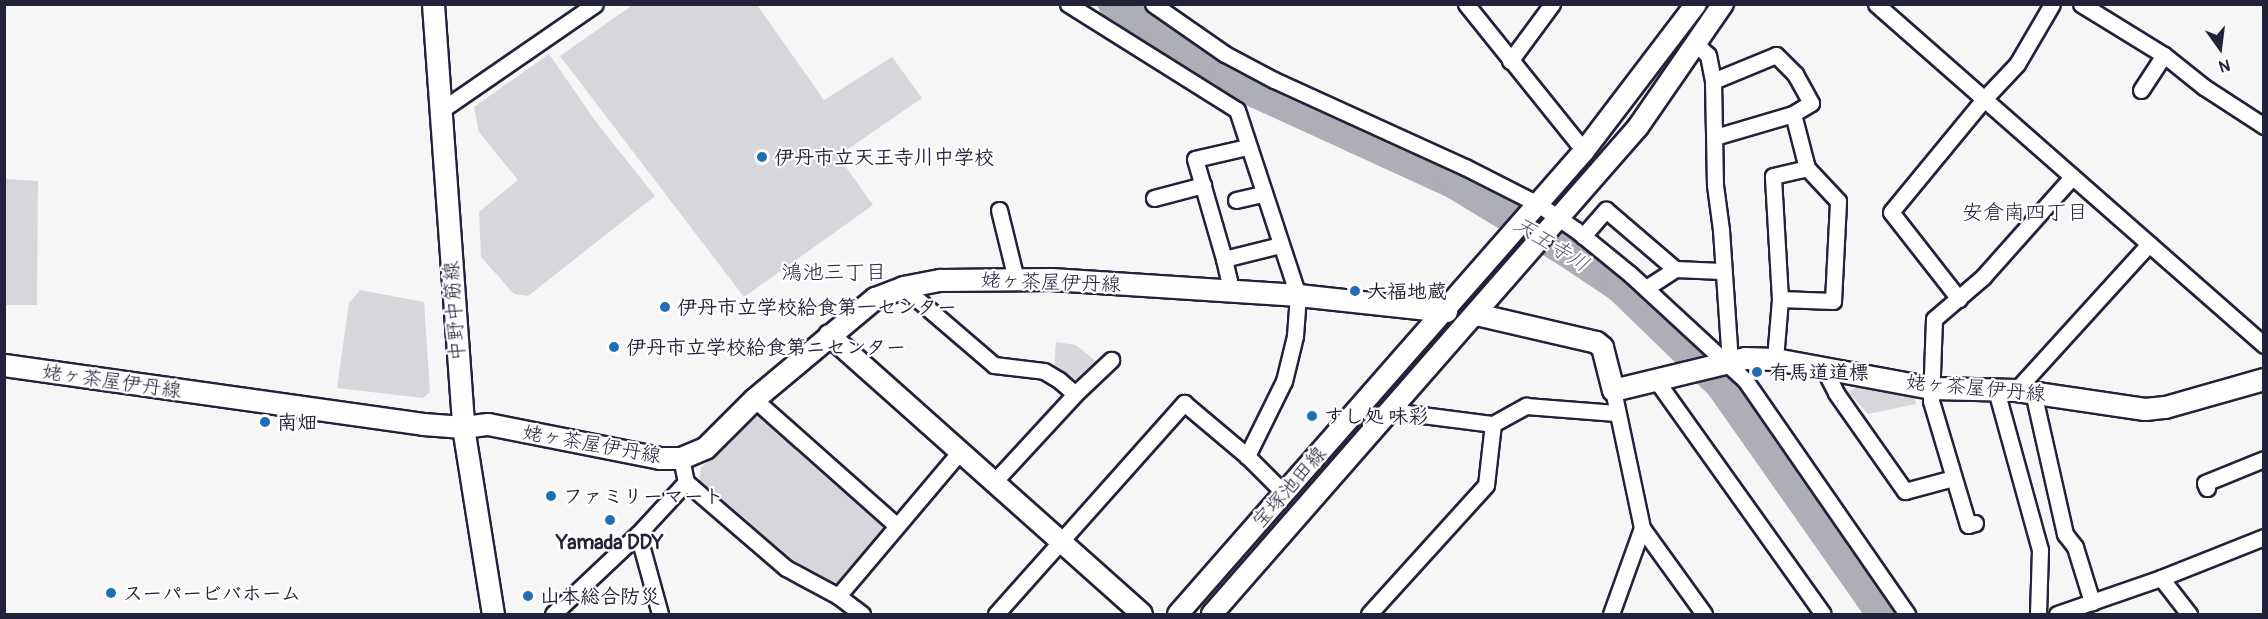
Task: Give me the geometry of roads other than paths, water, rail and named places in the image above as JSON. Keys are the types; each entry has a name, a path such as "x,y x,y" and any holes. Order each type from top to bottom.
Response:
{"main road":[{"name":"中野中筋線","path":"433,4 463,427 493,615"},
{"name":"姥ヶ茶屋伊丹線","path":"4,365 314,410 463,427 488,424 659,458 681,458 705,448 754,399 875,298 903,287 940,280 1051,279 1298,295 1446,311"},
{"path":"1476,314 1596,342 1602,347 1613,390"},
{"name":"姥ヶ茶屋伊丹線","path":"1613,390 1745,358 1775,359 1932,388 2015,391 2145,409 2165,407 2264,379"}],"street":[{"path":"440,111 595,4"},
{"path":"1068,4 1237,110 1247,147 1298,295 1295,336 1284,381 1247,456"},
{"path":"1153,4 1225,54 1274,80 1465,167 1583,236 1646,288 1723,363 1745,380 1907,615"},
{"path":"1466,4 1584,151"},
{"path":"1510,61 1552,4"},
{"name":"宝塚池田線","path":"1178,615 1584,151 1696,4"},
{"path":"1212,615 1638,127 1724,4"},
{"path":"1876,4 2264,345"},
{"path":"1959,299 1891,212 1984,99 2017,64 2052,4"},
{"path":"2081,4 2164,55 2204,87 2264,126"},
{"path":"1696,44 1708,55 1713,81 1715,185 1721,230 1723,363"},
{"path":"1713,81 1776,55 1795,74 1811,103 1792,114 1715,137"},
{"path":"2141,90 2164,55"},
{"path":"1780,299 1833,301 1838,201 1807,168 1792,114"},
{"path":"1225,290 1229,281 1224,259 1195,159 1247,147"},
{"path":"1775,359 1780,299 1773,176 1807,168"},
{"path":"1968,525 1930,401 1934,319 1983,277 2072,177"},
{"path":"1154,198 1203,185"},
{"path":"1236,200 1263,194"},
{"path":"999,210 1008,226 1016,279"},
{"path":"1583,236 1606,210 1675,269"},
{"path":"2015,391 2149,244"},
{"path":"1224,259 1280,245"},
{"path":"1646,288 1675,269 1722,271"},
{"path":"903,287 994,365 1044,371 1075,394"},
{"path":"829,335 1142,615"},
{"path":"993,483 1075,394 1111,360"},
{"path":"1823,367 1836,393 1905,491 1953,478"},
{"path":"1656,380 1823,615"},
{"path":"1613,390 1642,528 1704,615"},
{"path":"2015,391 2065,534 2074,547 2092,602"},
{"path":"2015,391 2040,550 2038,615"},
{"path":"754,399 896,525"},
{"path":"996,615 1060,540 1185,403 1247,456 1284,493"},
{"path":"1391,411 1493,424 1526,406 1616,412"},
{"path":"1369,615 1486,485 1493,424"},
{"path":"838,596 959,453"},
{"path":"681,458 686,482 786,568 838,596 862,615"},
{"path":"2205,483 2264,459"},
{"path":"553,615 638,534 686,482"},
{"path":"1611,615 1642,528"},
{"path":"638,534 660,615"},
{"path":"2056,615 2262,539"},
{"path":"2161,578 2189,615"}],"waterway":[{"name":"天王寺川","path":"1113,4 1225,79 1454,184 1565,251 1619,287 1721,386 1881,614"}],"place":[{"name":"伊丹市立天王寺川中学校","path":"762,157"},
{"name":"大福地蔵","path":"1355,291"},
{"name":"伊丹市立学校給食第一センター","path":"665,307"},
{"name":"伊丹市立学校給食第ニセンター","path":"614,347"},
{"name":"有馬道道標","path":"1757,372"},
{"name":"すし処 味彩","path":"1312,416"},
{"name":"南畑","path":"265,422"},
{"name":"ファミリーマート","path":"551,496"},
{"name":"Yamada DDY","path":"610,520"},
{"name":"スーパービバホーム","path":"111,593"},
{"name":"山本総合防災","path":"528,596"}],"district":[{"name":"安倉南四丁目","path":"2025,213"},
{"name":"鴻池三丁目","path":"834,273"}]}
